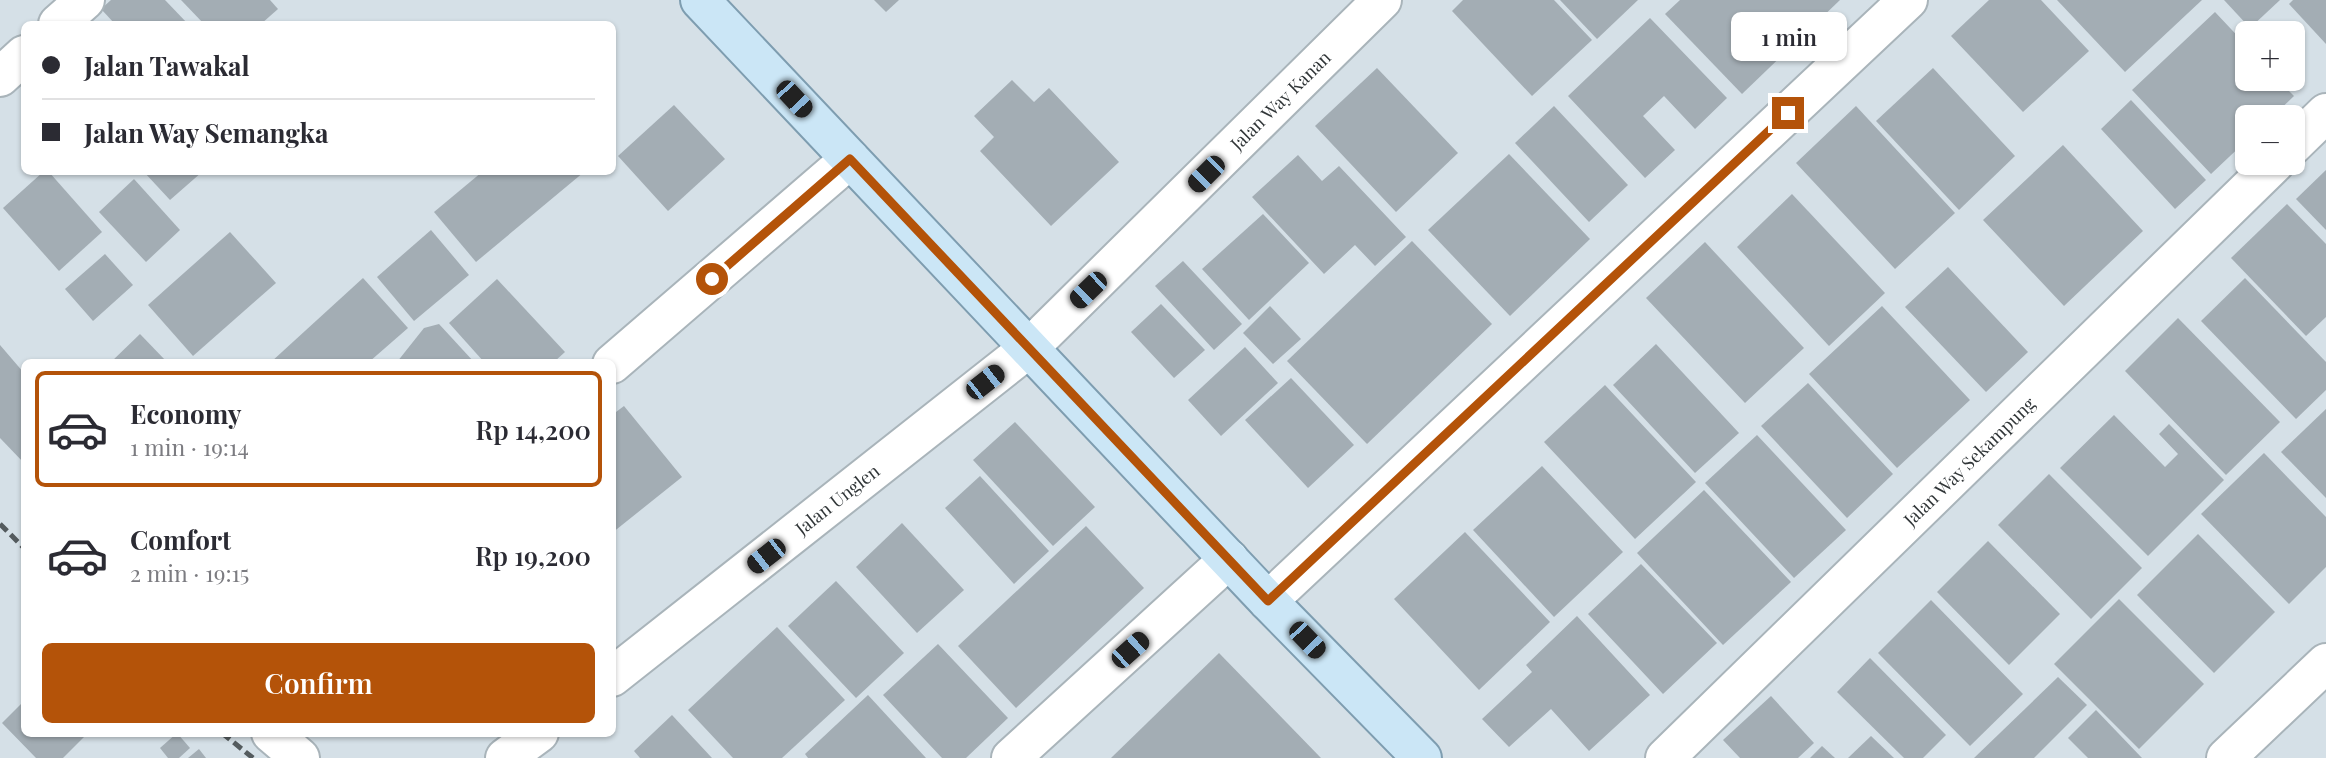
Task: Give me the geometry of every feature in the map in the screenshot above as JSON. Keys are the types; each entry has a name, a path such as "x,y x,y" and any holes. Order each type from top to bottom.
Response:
{"main road":[{"path":"701,0 1268,601 1422,758"}],"street":[{"path":"61,21 85,0"},
{"name":"Jalan Way Kanan","path":"1029,348 1382,0"},
{"path":"1268,601 1908,0"},
{"path":"0,78 21,58"},
{"path":"2305,133 2326,113"},
{"path":"616,361 850,159"},
{"name":"Jalan Way Sekampung","path":"1665,758 2263,175"},
{"name":"Jalan Unglen","path":"616,674 1029,348"},
{"path":"1011,758 1229,559"},
{"path":"2227,758 2326,663"},
{"path":"276,737 300,758"},
{"path":"505,758 535,737"}],"building":[{"path":"111,0 165,0 185,21 112,21 101,9"},
{"path":"181,0 270,0 278,9 264,21 201,21"},
{"path":"874,0 899,0 886,12"},
{"path":"1463,0 1554,0 1592,40 1532,96 1452,11"},
{"path":"1560,0 1638,0 1597,39"},
{"path":"1680,0 1840,0 1742,94 1665,14"},
{"path":"1989,0 2041,0 2089,51 2023,112 1951,36"},
{"path":"2057,0 2202,0 2125,72"},
{"path":"2224,0 2280,0 2258,21 2244,21"},
{"path":"2293,0 2326,0 2326,44 2305,21 2289,4"},
{"path":"2215,12 2235,33 2235,91 2289,91 2294,96 2285,105 2235,105 2235,151 2211,174 2132,90"},
{"path":"1650,18 1727,98 1695,129 1664,96 1643,116 1675,150 1645,178 1568,96"},
{"path":"1377,68 1458,153 1396,212 1315,126"},
{"path":"1933,68 2015,156 1959,210 1876,121"},
{"path":"1012,80 1034,102 1049,88 1119,162 1051,226 980,151 994,137 974,116"},
{"path":"2131,100 2206,180 2175,209 2101,129"},
{"path":"674,105 725,159 668,211 618,156"},
{"path":"1554,106 1628,185 1589,222 1515,143"},
{"path":"1856,106 1955,213 1895,269 1796,163"},
{"path":"2063,145 2143,231 2064,306 1983,220"},
{"path":"1509,154 1590,239 1510,316 1428,230"},
{"path":"1298,155 1322,181 1339,166 1406,237 1375,266 1355,245 1324,274 1252,197"},
{"path":"2326,170 2326,230 2296,199"},
{"path":"40,175 52,175 102,232 59,271 3,208"},
{"path":"147,175 199,175 170,200"},
{"path":"478,175 580,175 476,262 434,212"},
{"path":"134,179 180,230 146,262 99,212"},
{"path":"1792,194 1885,293 1829,346 1737,247"},
{"path":"2287,204 2326,244 2326,317 2306,336 2231,258"},
{"path":"1263,214 1309,263 1249,320 1202,269"},
{"path":"431,230 469,275 414,321 377,277"},
{"path":"230,232 276,283 193,356 148,305"},
{"path":"1412,241 1492,324 1367,444 1287,361"},
{"path":"1705,242 1804,348 1745,403 1646,298"},
{"path":"105,254 133,285 93,321 65,289"},
{"path":"1183,261 1242,324 1214,350 1155,286"},
{"path":"1948,267 2028,352 1986,392 1905,307"},
{"path":"363,278 408,328 372,359 274,359"},
{"path":"2245,278 2326,362 2326,390 2296,419 2201,321"},
{"path":"497,279 565,352 557,359 481,359 449,323"},
{"path":"1161,304 1205,350 1174,378 1131,332"},
{"path":"1270,306 1301,339 1273,364 1243,333"},
{"path":"1882,306 1970,400 1897,468 1809,374"},
{"path":"2178,318 2280,422 2226,475 2125,371"},
{"path":"439,324 471,359 399,359 424,328"},
{"path":"140,334 164,359 114,359"},
{"path":"1656,344 1739,433 1695,473 1613,385"},
{"path":"0,345 21,370 21,460 0,438"},
{"path":"1245,347 1278,383 1221,436 1188,400"},
{"path":"1291,378 1354,445 1308,488 1245,420"},
{"path":"1808,383 1893,474 1847,518 1761,426"},
{"path":"1605,385 1696,482 1635,539 1544,442"},
{"path":"624,406 682,477 616,530 616,412"},
{"path":"2326,409 2326,498 2281,452"},
{"path":"2114,415 2165,467 2178,454 2159,434 2169,424 2224,480 2148,556 2060,468"},
{"path":"1015,422 1095,507 1053,546 973,460"},
{"path":"1757,435 1846,530 1794,578 1705,483"},
{"path":"2264,453 2326,517 2326,567 2289,604 2201,514"},
{"path":"1542,466 1623,552 1554,617 1473,530"},
{"path":"2049,474 2142,568 2091,619 1998,525"},
{"path":"980,476 1049,551 1014,584 945,508"},
{"path":"1704,490 1791,582 1723,645 1637,553"},
{"path":"902,523 964,590 917,633 856,567"},
{"path":"1086,526 1144,588 1016,708 958,646"},
{"path":"1465,532 1550,622 1479,690 1394,599"},
{"path":"2198,534 2275,612 2214,673 2137,595"},
{"path":"1988,541 2060,614 2009,665 1937,592"},
{"path":"1641,564 1717,643 1663,694 1588,614"},
{"path":"836,581 904,653 856,698 788,626"},
{"path":"2119,599 2204,684 2139,749 2054,664"},
{"path":"1931,600 2023,694 1970,746 1878,653"},
{"path":"1577,616 1650,695 1589,751 1551,709 1509,747 1482,719 1532,672 1526,665"},
{"path":"777,627 845,700 782,758 733,758 688,710"},
{"path":"938,644 1008,718 966,758 942,758 883,695"},
{"path":"1219,653 1321,758 1111,758"},
{"path":"1870,658 1946,735 1923,758 1904,758 1837,692"},
{"path":"2058,677 2087,705 2034,758 1974,758"},
{"path":"868,695 926,758 808,758 805,754"},
{"path":"1771,696 1814,743 1798,758 1740,758 1723,740"},
{"path":"21,704 21,737 84,737 63,758 36,758 2,723"},
{"path":"2096,710 2142,758 2088,758 2068,738"},
{"path":"672,715 712,758 640,758 634,751"},
{"path":"1871,736 1894,758 1848,758"},
{"path":"172,737 180,737 190,748 179,758 168,758 160,748"},
{"path":"1822,746 1835,758 1810,758"},
{"path":"199,749 206,758 188,758"}],"railway":[{"path":"0,524 21,545"},
{"path":"227,737 253,758"}],"route":[{"path":"712,279 850,159 1268,601 1788,113"}]}
